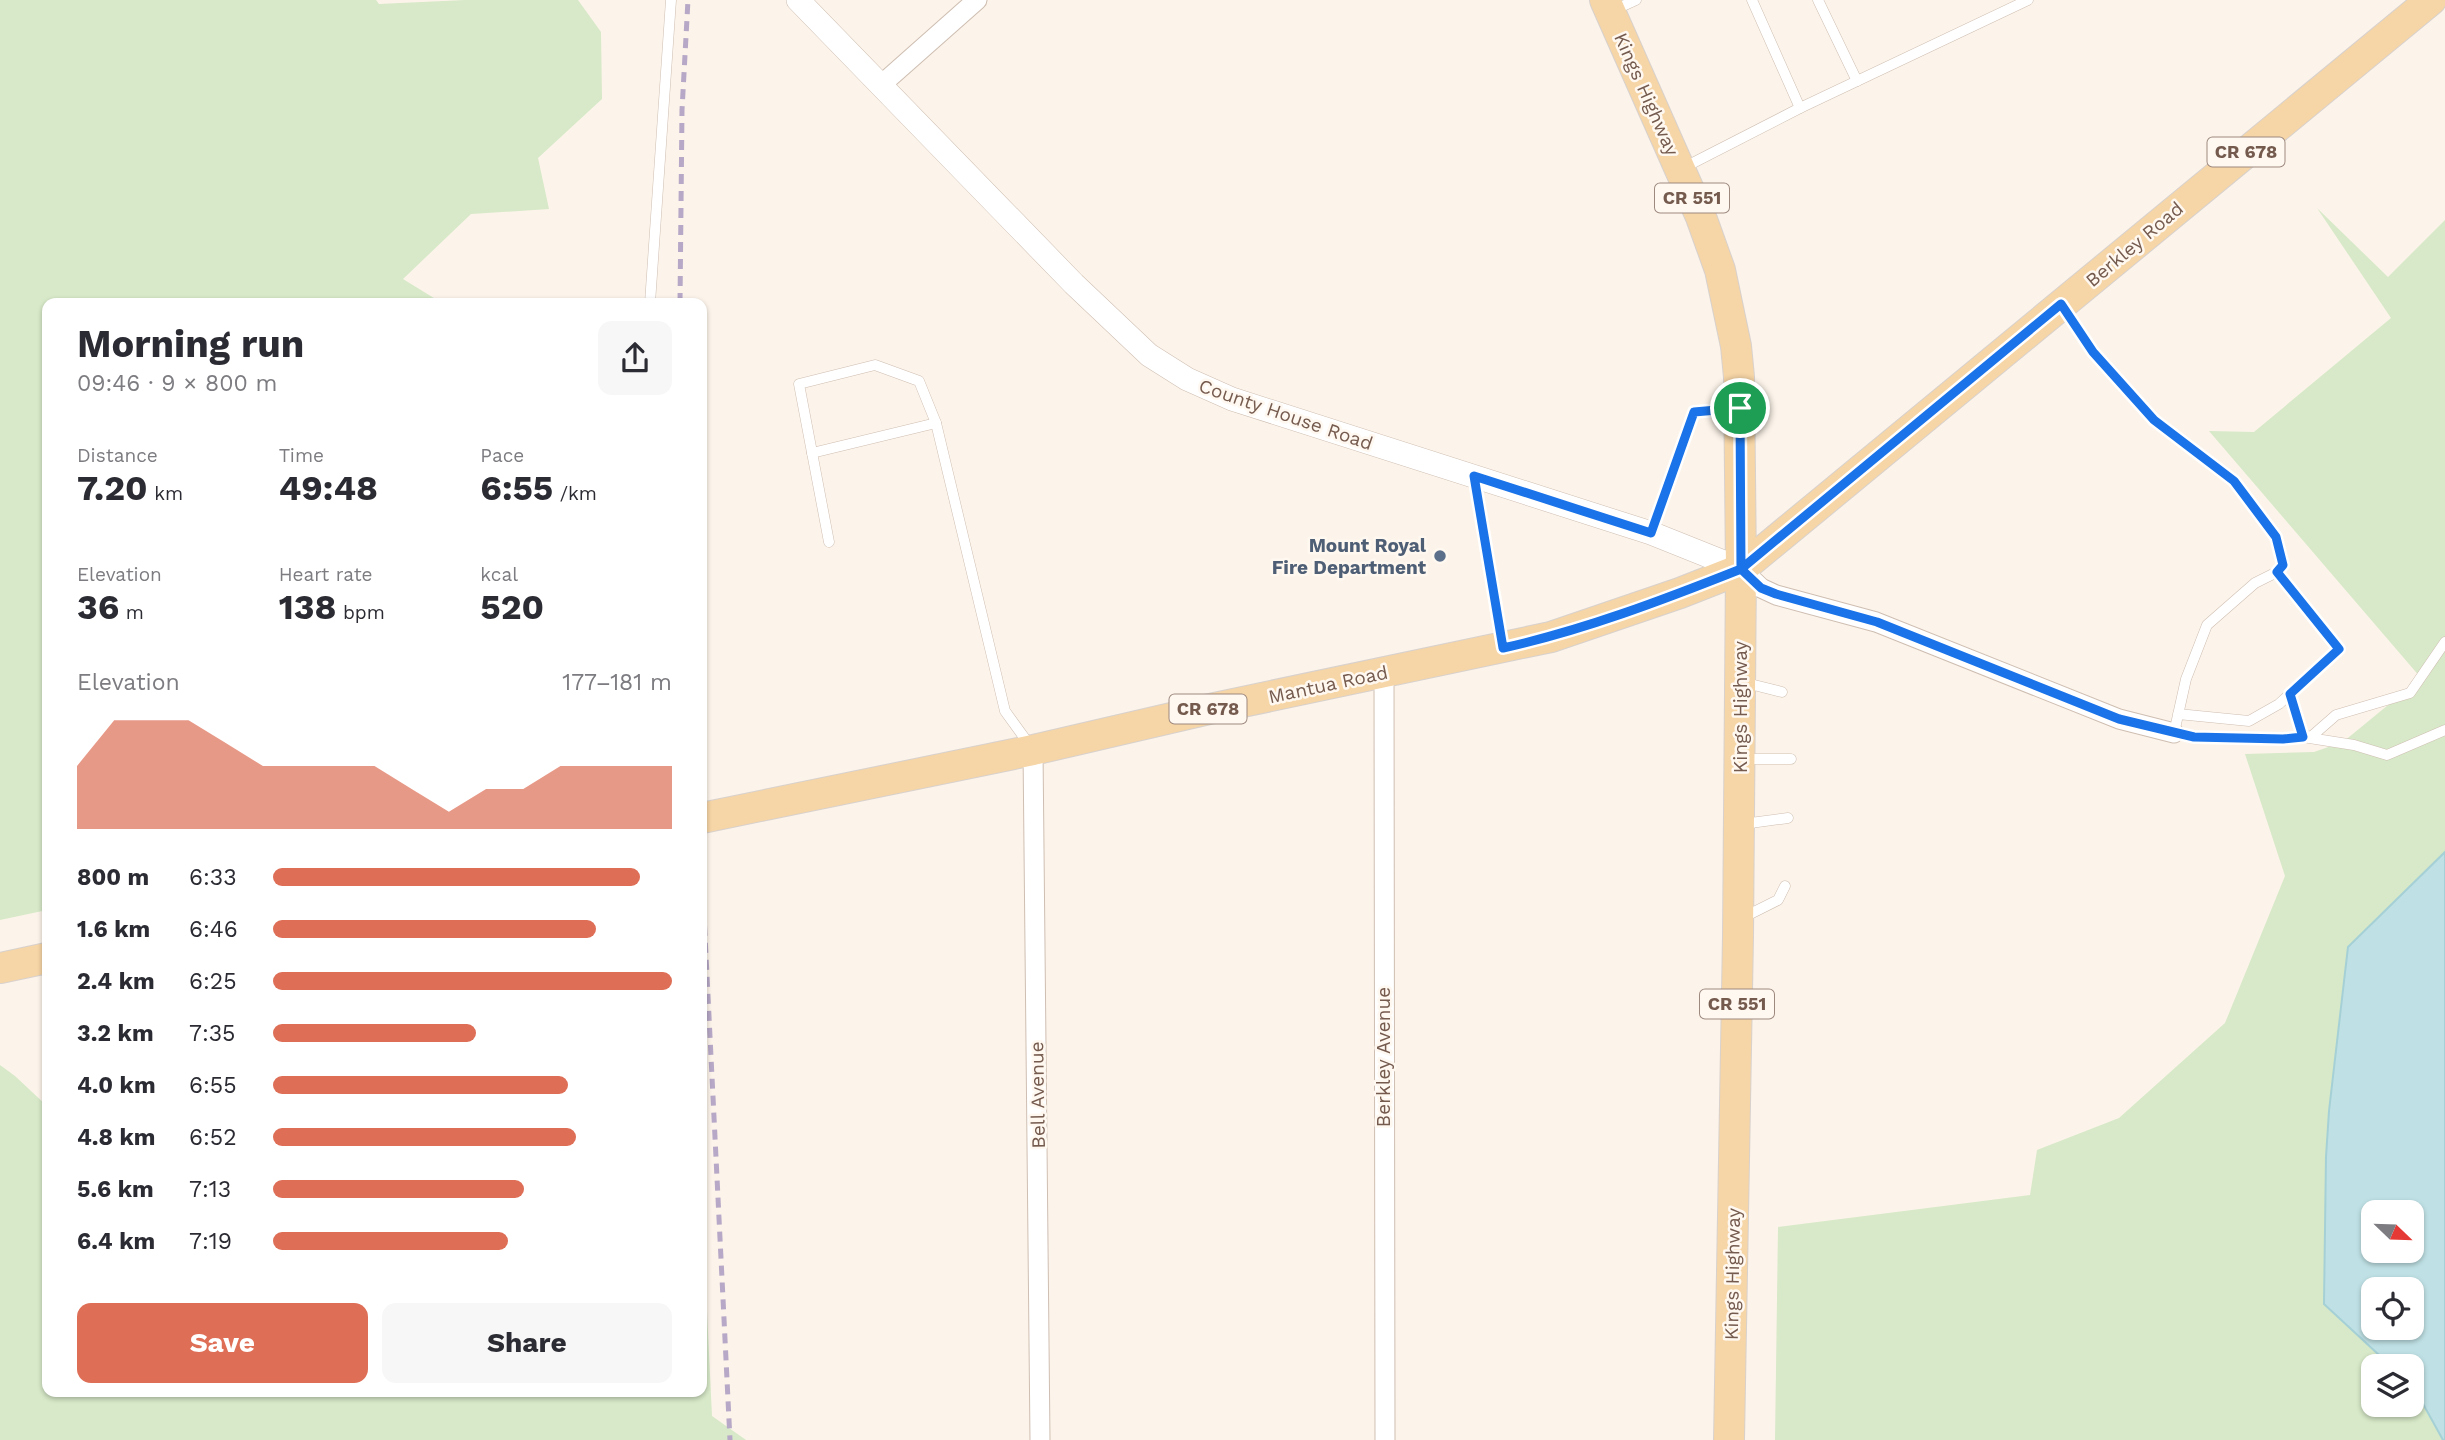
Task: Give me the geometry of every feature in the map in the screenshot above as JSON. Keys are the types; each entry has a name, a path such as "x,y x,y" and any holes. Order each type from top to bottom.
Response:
{"main road":[{"name":"Berkley Road","path":"1741,569 2431,0"},
{"name":"Kings Highway","path":"1617,4 1720,270 1736,346 1740,408 1740,759 1729,1440"},
{"name":"Mantua Road","path":"707,817 1033,750 1214,708 1550,638 1741,569"},
{"path":"0,968 42,959"}],"street":[{"name":"County House Road","path":"798,0 1074,284 1149,355 1187,379 1232,399 1651,533 1741,569"},
{"path":"881,85 977,0"},
{"path":"1741,569 1761,588 1776,594 1877,622 2119,719 2176,724"},
{"name":"Berkley Avenue","path":"1384,673 1384,1440"},
{"name":"Bell Avenue","path":"1033,750 1041,1440"}],"lane":[{"path":"650,298 671,0"},
{"path":"1752,0 1800,108"},
{"path":"1818,0 1857,81"},
{"path":"1680,169 1800,108 2028,0"},
{"path":"2061,304 2093,352 2154,420 2234,481 2276,537 2283,565 2277,572 2255,583 2207,625 2186,679 2176,724"},
{"path":"829,542 799,384 876,365 919,381 936,423 1005,711 1033,750"},
{"path":"1651,533 1694,412 1740,408"},
{"path":"812,453 936,423"},
{"path":"1474,476 1503,648"},
{"path":"2176,724 2249,721 2279,704 2339,649 2277,572"},
{"path":"2176,724 2194,737 2283,739 2312,736 2336,715 2410,693 2445,642"},
{"path":"1740,682 1782,692"},
{"path":"2290,694 2303,737"},
{"path":"2303,737 2388,755 2445,730"},
{"path":"1740,759 1791,759"},
{"path":"1739,824 1788,818"},
{"path":"1738,920 1778,900 1784,886"}],"green space":[{"path":"0,0 376,0 379,4 465,0 578,0 601,32 602,99 538,158 549,209 471,214 403,279 434,298 42,298 42,911 0,920"},
{"path":"2317,208 2388,277 2445,220 2445,852 2348,947 2329,1111 2324,1303 2378,1354 2361,1354 2361,1417 2424,1417 2424,1406 2443,1440 1775,1440 1778,1227 2030,1195 2037,1150 2119,1118 2225,1023 2285,876 2245,754 2314,752 2343,742 2421,678 2209,431 2254,432 2391,318"},
{"path":"0,1065 42,1101 42,1397 707,1397 707,1312 712,1416 746,1440 0,1440"}],"water":[{"path":"2445,852 2445,1440 2424,1406 2424,1354 2378,1354 2363,1340 2424,1340 2424,1277 2361,1277 2361,1338 2324,1304 2329,1111 2348,947"}],"railway":[{"path":"680,298 682,110 688,0"},
{"path":"707,976 730,1440"}],"place":[{"name":"Mount Royal Fire Department","path":"1440,556"}],"route":[{"path":"1740,408 1694,412 1651,533 1474,476 1503,648 1550,638 1741,569 1761,588 1776,594 1877,622 2018,681 2119,719 2194,737 2303,737 2290,694 2339,649 2277,572 2283,565 2276,537 2234,481 2154,420 2093,352 2061,304 1741,569 1740,408"}]}
